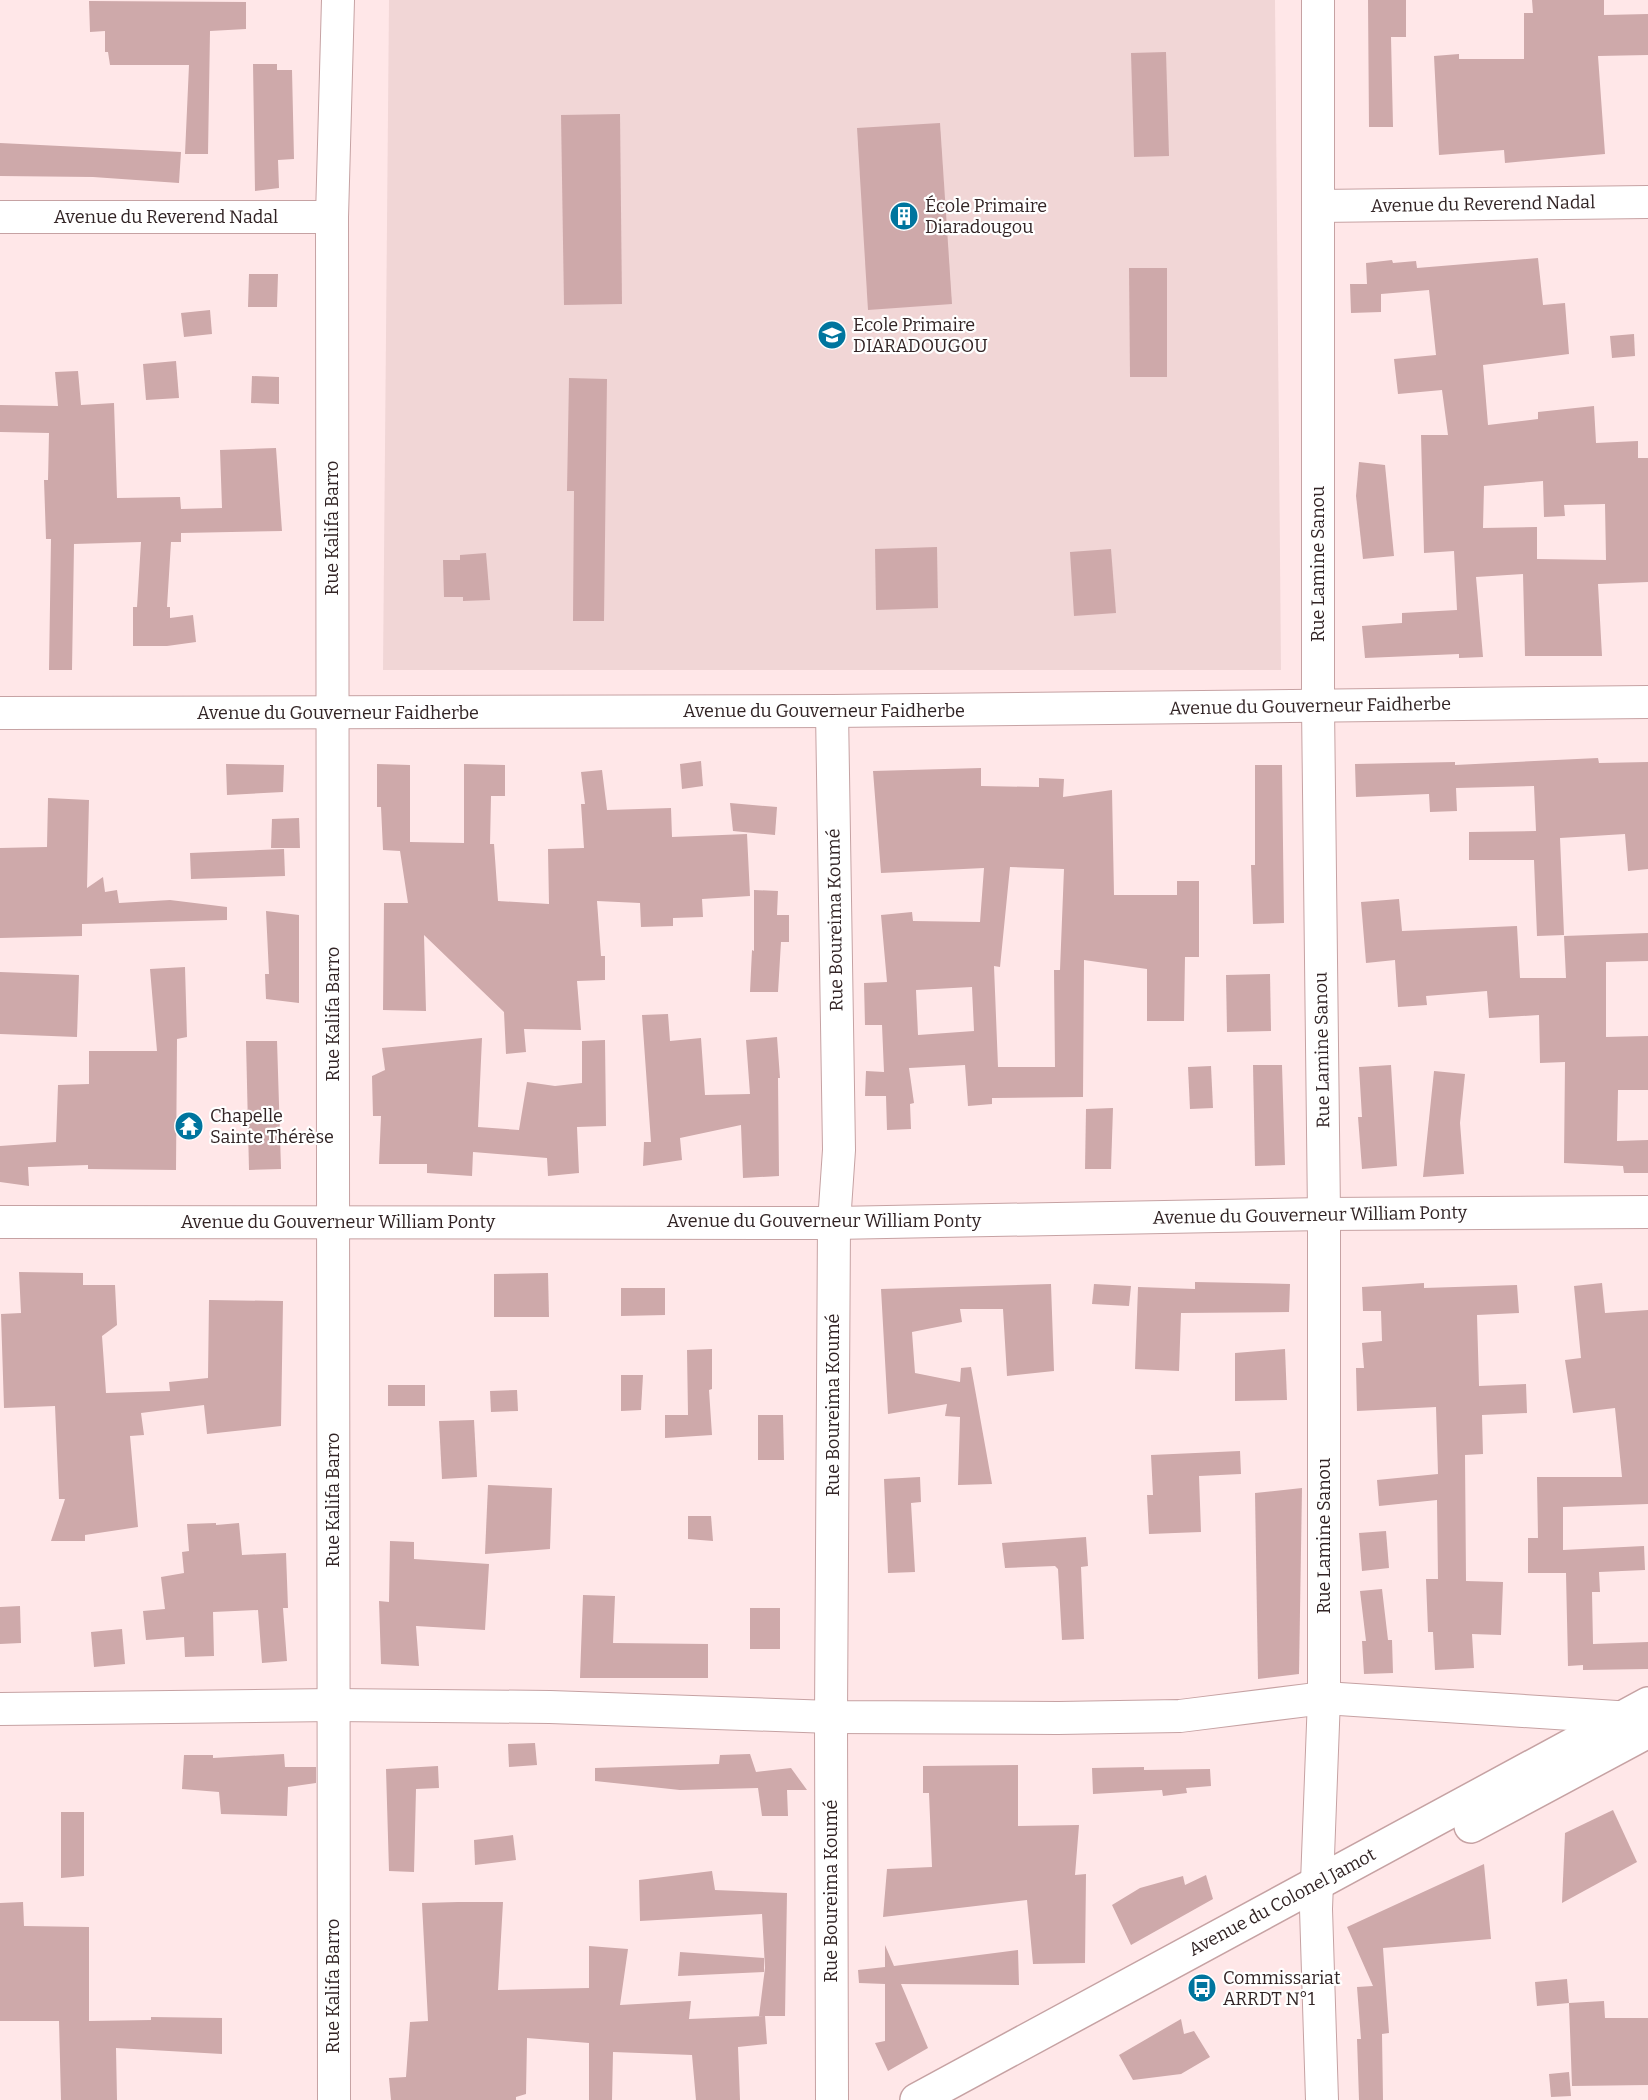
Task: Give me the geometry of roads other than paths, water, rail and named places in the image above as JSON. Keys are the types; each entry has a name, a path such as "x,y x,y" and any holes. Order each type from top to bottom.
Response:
{"main road":[{"name":"Avenue du Colonel Jamot","path":"962,2100 1316,1896 1641,1718"},
{"name":"Avenue du Colonel Jamot","path":"916,2100 1316,1896"}],"street":[{"name":"Rue Kalifa Barro","path":"334,2100 332,217 338,0"},
{"name":"Rue Lamine Sanou","path":"1318,0 1318,706 1324,1214 1324,1698 1316,1896 1322,2100"},
{"name":"Avenue du Reverend Nadal","path":"1318,206 1648,202"},
{"name":"Avenue du Reverend Nadal","path":"0,217 332,217"},
{"name":"Avenue du Gouverneur Faidherbe","path":"0,713 832,711 1648,702"},
{"name":"Rue Boureima Koumé","path":"832,711 839,1150 834,1223 831,1717 832,2100"},
{"name":"Avenue du Gouverneur William Ponty","path":"0,1222 834,1223 1324,1214 1648,1212"},
{"path":"0,1709 333,1705 550,1707 831,1717 1180,1716 1324,1698 1641,1718"}],"place":[{"name":"École Primaire Diaradougou","path":"904,216"},
{"name":"Ecole Primaire DIARADOUGOU","path":"832,335"},
{"name":"Chapelle Sainte Thérèse","path":"189,1126"},
{"name":"Commissariat ARRDT N°1","path":"1202,1988"}]}
